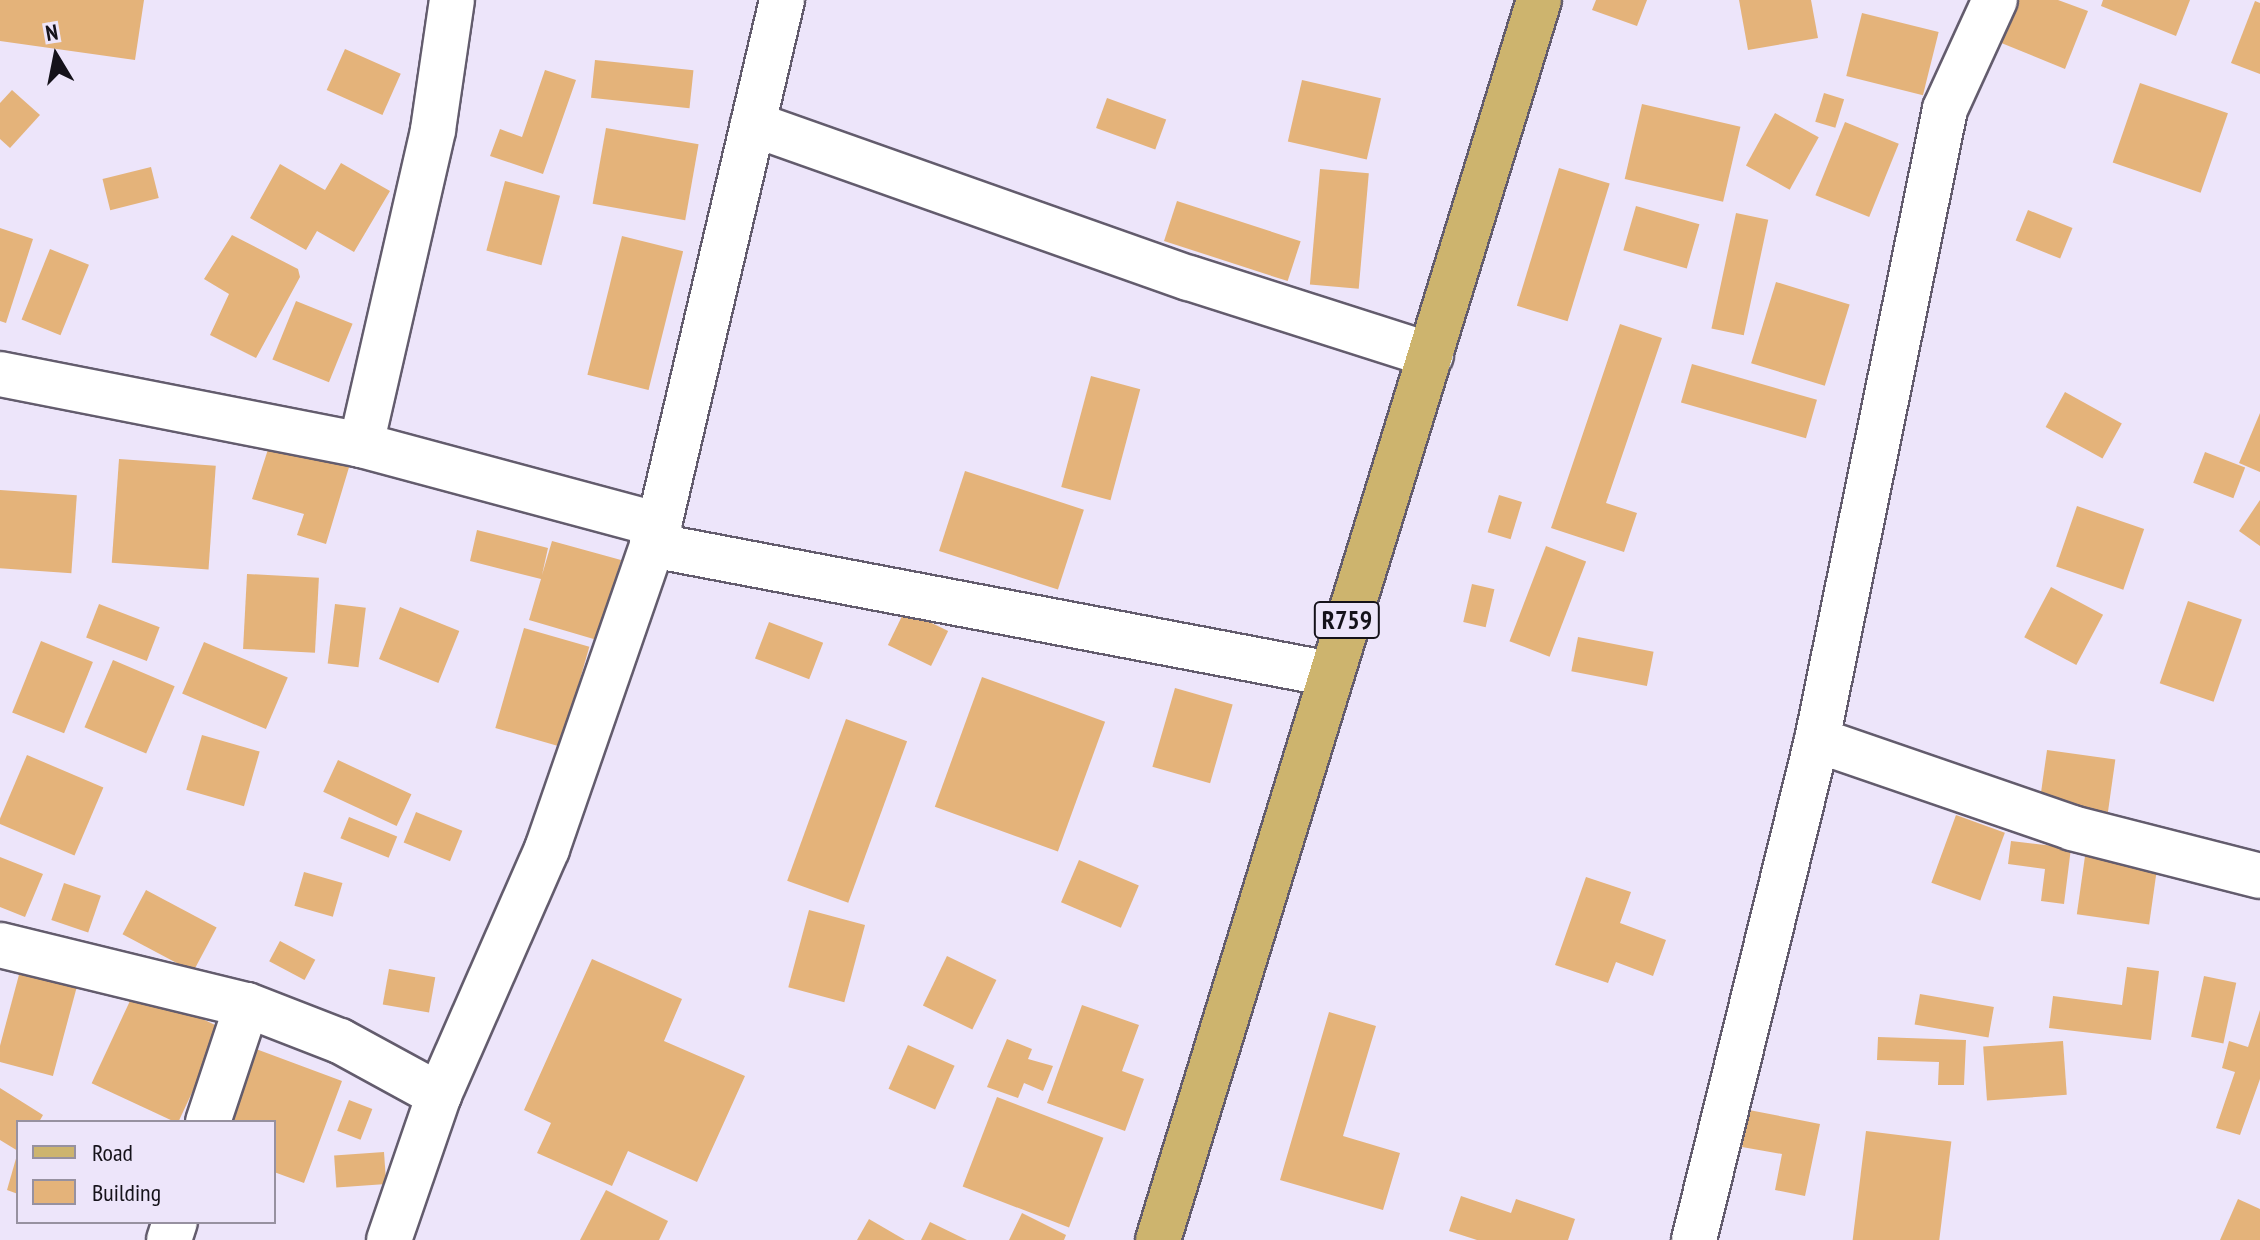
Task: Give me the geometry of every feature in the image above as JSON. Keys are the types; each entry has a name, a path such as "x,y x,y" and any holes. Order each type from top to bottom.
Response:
{"main road":[{"name":"R759","path":"1158,1240 1539,0"}],"street":[{"path":"361,445 433,130 452,0"},
{"path":"389,1240 439,1095 547,849 656,535 782,0"},
{"path":"1694,1240 1817,740 1945,109 1995,0"},
{"path":"753,124 1189,278 1431,355"},
{"path":"0,374 361,445 656,535 1330,674"},
{"path":"1817,740 2072,828 2260,876"},
{"path":"0,945 247,1005 340,1041 439,1095"},
{"path":"209,1120 247,1005"}],"building":[{"path":"0,0 144,0 135,60 0,41"},
{"path":"1596,0 1647,0 1637,26 1592,10"},
{"path":"1739,0 1811,0 1818,38 1748,50"},
{"path":"2004,0 2058,0 2088,11 2065,69 1989,38"},
{"path":"2103,0 2190,0 2176,36 2101,6"},
{"path":"2255,1 2260,3 2260,74 2231,63"},
{"path":"1862,13 1939,32 1923,95 1846,76"},
{"path":"345,49 401,74 382,115 327,90"},
{"path":"595,60 693,70 689,108 591,98"},
{"path":"545,70 576,80 543,174 490,156 500,129 522,137"},
{"path":"1302,80 1381,98 1367,160 1288,141"},
{"path":"2140,83 2228,113 2201,193 2113,162"},
{"path":"12,90 40,115 10,148 0,139 0,103"},
{"path":"1824,93 1844,99 1835,128 1815,122"},
{"path":"1107,98 1166,120 1155,150 1096,128"},
{"path":"1642,104 1740,127 1723,202 1625,179"},
{"path":"1775,113 1819,137 1790,190 1746,165"},
{"path":"1845,122 1899,144 1869,217 1815,195"},
{"path":"606,128 699,144 685,220 593,204"},
{"path":"341,163 390,191 354,252 317,231 306,250 250,218 280,164 325,190"},
{"path":"151,167 159,198 110,210 102,179"},
{"path":"1559,168 1610,183 1568,321 1517,306"},
{"path":"1320,169 1369,173 1359,289 1310,285"},
{"path":"505,181 560,196 541,265 486,251"},
{"path":"1177,201 1301,241 1288,281 1164,241"},
{"path":"1636,206 1699,224 1687,268 1623,250"},
{"path":"2028,210 2073,228 2060,259 2016,241"},
{"path":"1736,213 1768,220 1744,335 1711,328"},
{"path":"0,228 33,239 6,323 0,321"},
{"path":"232,235 298,269 300,277 256,358 210,335 229,294 204,279"},
{"path":"622,236 683,251 649,390 587,375"},
{"path":"50,249 89,265 60,335 22,319"},
{"path":"1776,282 1850,305 1825,386 1751,363"},
{"path":"296,301 353,324 329,382 272,359"},
{"path":"1620,324 1662,338 1606,503 1637,513 1624,552 1551,528"},
{"path":"1692,364 1817,400 1806,438 1681,402"},
{"path":"1091,376 1140,389 1110,500 1061,487"},
{"path":"2065,392 2122,424 2102,458 2046,427"},
{"path":"2260,413 2260,472 2239,463"},
{"path":"271,440 350,464 326,544 297,535 304,514 252,499"},
{"path":"2205,452 2245,467 2233,498 2193,483"},
{"path":"119,459 216,466 209,570 112,563"},
{"path":"965,471 1084,510 1058,590 939,551"},
{"path":"0,490 77,495 71,573 0,568"},
{"path":"1499,495 1522,502 1511,539 1488,532"},
{"path":"2260,500 2260,546 2239,531"},
{"path":"2077,506 2144,529 2123,590 2056,567"},
{"path":"477,530 548,548 542,575 552,541 621,560 597,640 529,620 541,579 470,561"},
{"path":"1546,546 1586,561 1550,657 1509,641"},
{"path":"247,574 319,578 315,653 243,649"},
{"path":"1472,584 1494,589 1486,627 1463,622"},
{"path":"2051,587 2103,615 2076,665 2024,637"},
{"path":"2188,601 2242,620 2214,702 2160,683"},
{"path":"99,604 160,627 147,661 86,638"},
{"path":"335,604 366,608 358,667 328,664"},
{"path":"400,607 459,631 438,683 379,659"},
{"path":"905,610 948,631 931,666 888,645"},
{"path":"769,622 823,643 809,679 755,658"},
{"path":"524,628 589,647 561,747 495,728"},
{"path":"1578,637 1654,652 1647,686 1571,671"},
{"path":"41,641 93,662 64,733 12,712"},
{"path":"204,642 288,678 266,729 182,694"},
{"path":"113,660 175,686 146,753 84,727"},
{"path":"982,677 1105,722 1058,851 935,807"},
{"path":"1175,688 1233,705 1210,783 1152,767"},
{"path":"846,719 907,741 848,903 787,881"},
{"path":"202,735 260,752 244,806 186,790"},
{"path":"2047,750 2115,760 2108,812 2040,802"},
{"path":"27,755 103,787 74,856 0,824"},
{"path":"338,760 411,794 397,826 323,792"},
{"path":"416,812 462,831 450,861 404,843"},
{"path":"1956,815 2005,833 1980,900 1931,883"},
{"path":"349,817 397,836 389,858 340,838"},
{"path":"2011,841 2071,848 2064,904 2041,901 2045,869 2008,864"},
{"path":"2087,842 2159,852 2149,924 2077,914"},
{"path":"0,857 43,874 25,917 0,907"},
{"path":"1079,860 1139,885 1121,928 1061,902"},
{"path":"304,872 342,883 333,917 294,906"},
{"path":"1586,877 1631,892 1620,923 1666,940 1653,976 1616,962 1608,983 1555,965"},
{"path":"64,883 101,896 88,933 51,920"},
{"path":"146,890 217,928 193,972 123,934"},
{"path":"809,910 865,925 844,1002 788,987"},
{"path":"280,941 315,960 305,980 269,961"},
{"path":"947,956 996,980 972,1030 923,1005"},
{"path":"592,959 682,999 664,1041 745,1076 697,1182 628,1151 612,1186 537,1153 551,1123 524,1110"},
{"path":"2127,967 2159,971 2151,1040 2049,1028 2053,996 2122,1005"},
{"path":"389,969 435,977 429,1013 383,1004"},
{"path":"20,971 77,986 53,1076 0,1062 0,1046"},
{"path":"2204,976 2236,983 2223,1044 2191,1037"},
{"path":"136,988 222,1028 179,1120 171,1120 92,1083"},
{"path":"1920,994 1994,1007 1988,1038 1915,1025"},
{"path":"1082,1005 1139,1025 1122,1071 1144,1079 1125,1131 1047,1103"},
{"path":"2260,1010 2260,1079 2240,1135 2216,1128 2235,1072 2222,1068 2229,1041 2248,1047"},
{"path":"1329,1012 1376,1026 1343,1136 1400,1153 1383,1210 1280,1180"},
{"path":"1878,1037 1966,1040 1964,1085 1938,1085 1939,1062 1877,1060"},
{"path":"1007,1039 1032,1049 1028,1059 1053,1066 1043,1091 1024,1083 1018,1098 987,1087"},
{"path":"2063,1041 2067,1095 1987,1100 1983,1047"},
{"path":"908,1045 955,1066 935,1110 888,1089"},
{"path":"256,1049 342,1081 304,1183 276,1173 276,1120 229,1120"},
{"path":"0,1088 43,1115 40,1120 16,1120 16,1150 0,1140"},
{"path":"997,1097 1103,1138 1069,1227 963,1187"},
{"path":"349,1100 372,1109 361,1140 337,1131"},
{"path":"1749,1110 1820,1124 1805,1196 1775,1190 1782,1154 1742,1147"},
{"path":"1866,1131 1951,1141 1939,1240 1853,1240"},
{"path":"384,1152 386,1184 336,1187 334,1155"},
{"path":"16,1158 16,1193 7,1190"},
{"path":"606,1190 668,1221 659,1240 580,1240"},
{"path":"1461,1196 1511,1213 1516,1199 1575,1219 1568,1240 1477,1240 1449,1231"},
{"path":"2238,1199 2260,1209 2260,1240 2220,1240"},
{"path":"1022,1213 1066,1235 1064,1240 1009,1240"},
{"path":"869,1219 905,1240 857,1240"},
{"path":"930,1222 967,1240 921,1240"}]}
